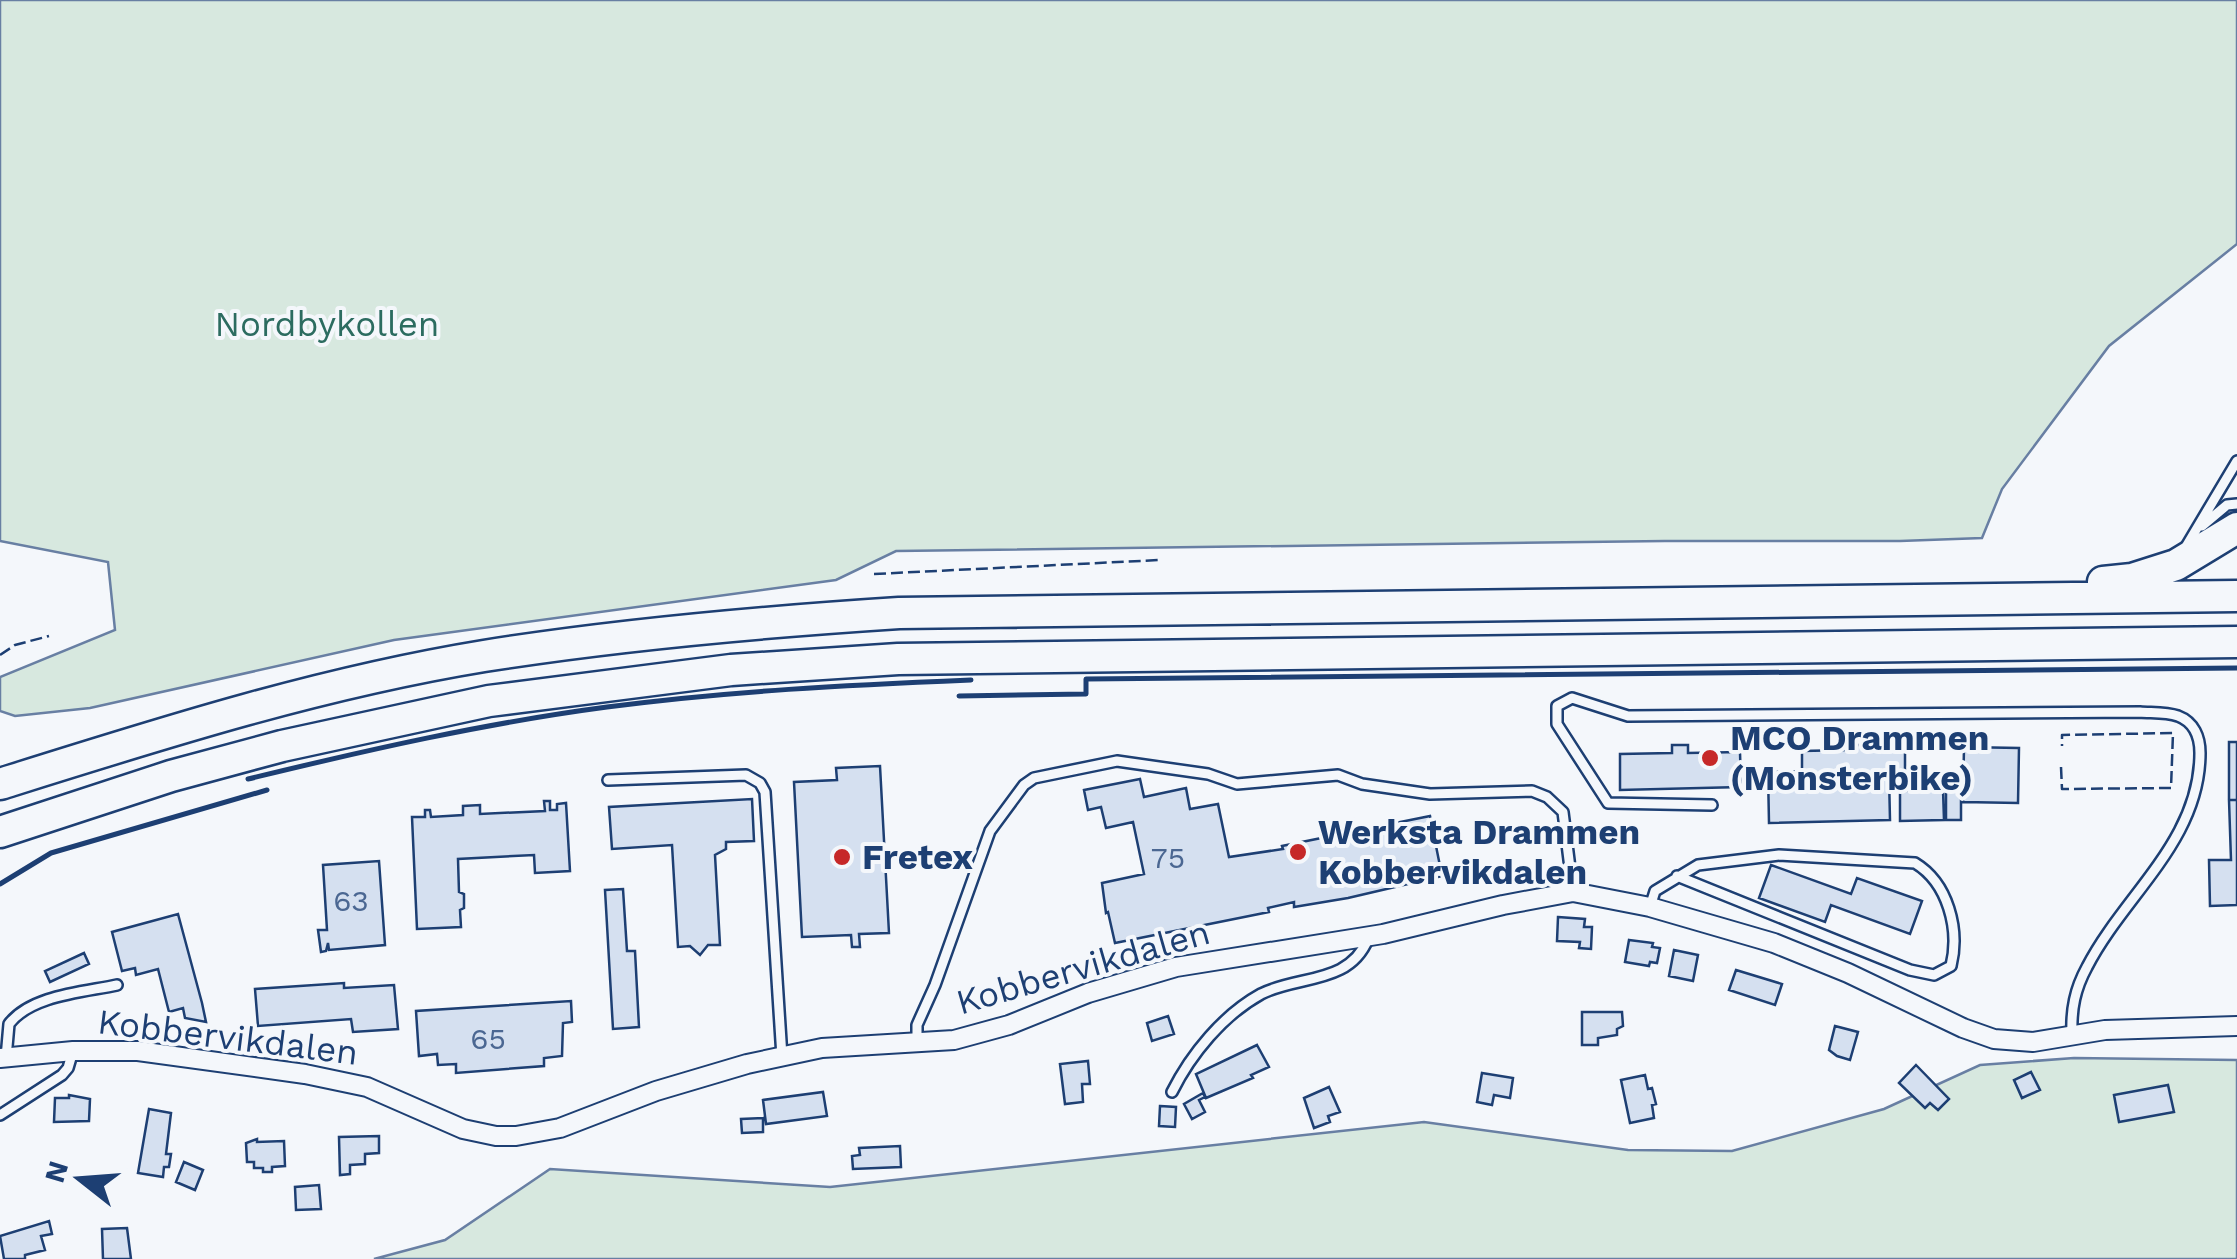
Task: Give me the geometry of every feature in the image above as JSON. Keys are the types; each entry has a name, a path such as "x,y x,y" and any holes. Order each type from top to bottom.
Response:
{"highway":[{"path":"1943,600 2132,579 2176,565 2237,528"},
{"path":"0,784 158,734 375,679 482,657 730,624 919,613 2237,596"},
{"path":"0,832 171,776 380,723 578,688 732,670 978,657 2237,642"}],"street":[{"name":"Kobbervikdalen","path":"3,1058 72,1050 138,1051 340,1080 393,1096 463,1129 496,1136 528,1135 560,1128 656,1091 747,1064 822,1048 954,1040 1176,967 1369,936 1572,892 1650,907 1774,943 1848,972 1980,1035 2033,1042 2138,1027 2237,1026"}],"lane":[{"path":"2176,565 2237,462"},
{"path":"2196,531 2227,505 2237,504"},
{"path":"1712,805 1608,803 1557,724 1557,706 1572,698 1628,716 2140,712 2166,713 2187,721 2196,730 2200,744 2195,794 2166,855 2085,970 2071,1012 2072,1034"},
{"path":"917,1042 917,1025 990,831 1024,785 1034,778 1117,760 1208,774 1237,784 1338,776 1362,784 1430,794 1532,791 1547,797 1563,812 1572,892"},
{"path":"608,780 746,775 760,783 765,792 782,1057"},
{"path":"1650,907 1655,891 1678,876 1698,866 1779,855 1915,863 1932,874 1945,893 1955,951 1952,966 1934,976 1910,970 1678,876"},
{"path":"1172,1092 1197,1050 1237,1011 1262,994 1337,972 1353,962 1369,936"},
{"path":"3,1058 7,1031 14,1017 63,997 117,985"},
{"path":"0,1115 62,1075 72,1050"}],"green space":[{"name":"Nordbykollen","path":"0,0 2237,0 2237,244 2109,346 2002,489 1982,538 896,551 836,580 394,640 90,708 15,716 0,711 0,677 115,630 108,562 0,541"},
{"path":"2074,1058 2237,1060 2237,1259 374,1259 445,1240 550,1169 830,1187 1424,1122 1628,1150 1732,1151 1884,1109 1980,1065"}],"building":[{"path":"2229,742 2237,742 2237,800 2229,800"},
{"path":"1672,745 1688,745 1688,753 1740,752 1741,787 1620,790 1620,754 1672,753"},
{"path":"1847,745 1871,745 1871,750 1905,749 1905,770 1894,770 1894,776 1889,776 1890,820 1769,823 1768,772 1802,771 1802,751 1848,750"},
{"path":"1964,747 2019,748 2018,803 1963,802"},
{"name":"Fretex","path":"880,766 889,933 859,934 860,947 852,947 851,935 802,937 794,782 837,780 836,768"},
{"path":"1140,779 1144,797 1186,788 1190,809 1218,804 1229,857 1430,816 1442,876 1348,898 1294,907 1294,902 1268,908 1269,912 1115,943 1102,883 1144,874 1133,822 1106,828 1101,807 1088,810 1084,790"},
{"path":"1943,790 1944,820 1900,821 1900,791"},
{"path":"1946,791 1961,791 1961,820 1946,820"},
{"path":"752,799 754,841 726,842 726,849 715,855 720,945 708,945 700,955 690,946 678,947 672,845 612,849 609,807"},
{"path":"2229,800 2237,800 2237,905 2210,906 2209,860 2231,860"},
{"path":"544,801 550,801 550,810 566,803 570,871 535,873 534,855 458,859 459,892 464,894 461,927 417,929 412,817 425,817 425,810 430,810 431,817 463,815 463,806 480,805 480,814 545,811"},
{"path":"379,861 385,945 329,950 328,943 326,951 321,952 318,930 327,930 323,865"},
{"path":"1771,865 1851,894 1857,878 1922,901 1910,934 1831,905 1825,922 1759,898"},
{"path":"623,889 627,951 635,951 639,1027 613,1029 605,890"},
{"path":"178,914 206,1022 185,1018 183,1008 169,1012 158,969 136,975 135,968 122,971 112,932"},
{"path":"1558,917 1585,919 1584,927 1592,927 1591,949 1579,948 1580,942 1557,941"},
{"path":"1629,940 1653,943 1652,947 1660,948 1657,963 1650,962 1649,966 1625,962"},
{"path":"1674,950 1698,955 1693,981 1669,976"},
{"path":"84,953 89,964 50,982 45,971"},
{"path":"1736,970 1782,984 1775,1005 1729,990"},
{"path":"344,983 344,988 394,985 398,1029 353,1032 351,1019 258,1026 255,989"},
{"path":"571,1001 572,1022 563,1023 562,1056 544,1058 544,1066 456,1073 456,1064 438,1065 437,1054 419,1056 416,1011"},
{"path":"1582,1012 1622,1012 1623,1026 1617,1029 1617,1035 1598,1038 1598,1045 1582,1045"},
{"path":"1168,1016 1174,1034 1152,1041 1147,1023"},
{"path":"1835,1026 1858,1032 1850,1060 1829,1050"},
{"path":"1257,1045 1269,1067 1206,1098 1196,1074"},
{"path":"1088,1061 1090,1084 1082,1084 1083,1102 1065,1104 1060,1064"},
{"path":"1916,1065 1949,1099 1938,1110 1930,1103 1925,1108 1899,1083"},
{"path":"2031,1072 2040,1090 2022,1098 2014,1080"},
{"path":"1482,1073 1513,1078 1510,1098 1494,1095 1492,1105 1477,1102"},
{"path":"1645,1075 1656,1104 1652,1105 1654,1118 1630,1123 1621,1080"},
{"path":"2168,1085 2174,1112 2119,1122 2114,1095"},
{"path":"1329,1087 1340,1112 1328,1116 1330,1122 1314,1128 1304,1098"},
{"path":"823,1092 827,1116 766,1124 763,1100"},
{"path":"1203,1093 1205,1097 1199,1100 1205,1112 1192,1119 1184,1104"},
{"path":"69,1095 90,1099 89,1121 54,1122 55,1098"},
{"path":"1160,1106 1176,1107 1175,1127 1159,1126"},
{"path":"149,1109 171,1113 166,1154 171,1154 163,1177 138,1173"},
{"path":"763,1118 763,1132 742,1133 741,1119"},
{"path":"379,1136 379,1153 365,1154 365,1164 350,1165 350,1174 340,1175 339,1137"},
{"path":"257,1139 284,1141 285,1166 263,1172 263,1168 254,1168 254,1162 247,1162 246,1143"},
{"path":"900,1146 901,1167 853,1169 852,1156 860,1155 859,1148"},
{"path":"184,1162 203,1170 195,1190 176,1182"},
{"path":"319,1185 321,1209 296,1210 295,1187"},
{"path":"49,1221 52,1234 41,1236 45,1250 25,1255 25,1259 4,1259 0,1236"},
{"path":"127,1228 131,1259 103,1259 102,1229"}],"fence":[{"path":"874,574 1159,560"},
{"path":"0,655 15,645 49,636"},
{"path":"2061,767 2062,789 2171,788 2173,733 2062,735 2062,746"}],"wall":[{"path":"959,696 1086,694 1086,679 2237,668"},
{"path":"248,779 427,738 607,707 743,693 971,680"},
{"path":"0,884 51,853 267,790"}],"place":[{"name":"MCO Drammen (Monsterbike)","path":"1710,758"},
{"name":"Werksta Drammen Kobbervikdalen","path":"1298,852"},
{"name":"Fretex","path":"842,857"}]}
